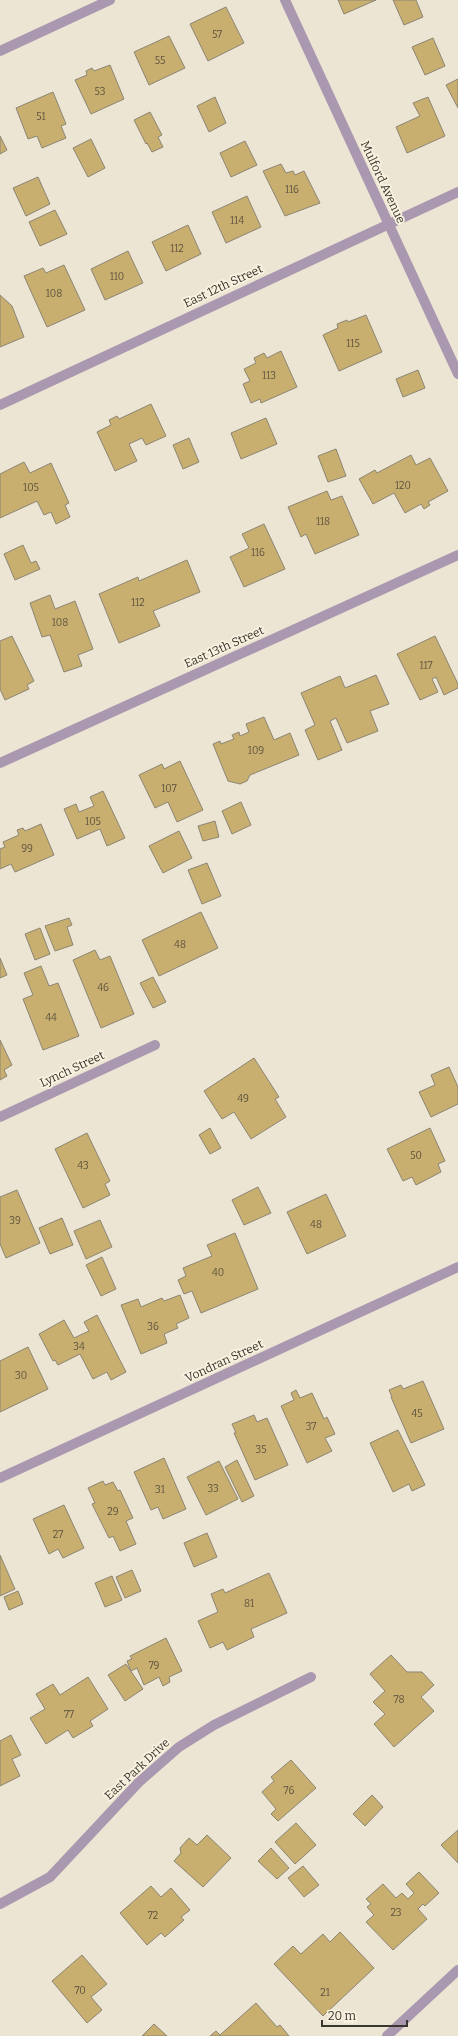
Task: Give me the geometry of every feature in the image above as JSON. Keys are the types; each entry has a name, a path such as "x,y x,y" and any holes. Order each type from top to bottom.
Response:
{"street":[{"path":"0,51 110,0"},
{"name":"Mulford Avenue","path":"285,0 458,374"},
{"name":"East 12th Street","path":"0,405 458,192"},
{"name":"East 13th Street","path":"0,763 458,555"},
{"name":"Lynch Street","path":"0,1117 155,1045"},
{"name":"Vondran Street","path":"0,1478 458,1267"},
{"name":"East Park Drive","path":"0,1904 50,1877 139,1782 179,1748 214,1725 311,1677"},
{"path":"387,2036 458,1970"}],"building":[{"path":"338,0 376,0 344,14"},
{"path":"393,0 416,0 423,17 404,25"},
{"path":"226,7 244,43 208,61 190,24"},
{"path":"169,36 185,68 149,85 134,52"},
{"path":"433,38 445,66 425,75 412,47"},
{"path":"110,65 124,99 91,114 75,80 87,75 86,71 92,68 94,71"},
{"path":"458,79 458,108 446,85"},
{"path":"53,92 66,124 61,126 66,138 42,148 37,136 28,139 16,108"},
{"path":"215,97 226,123 209,132 197,106"},
{"path":"428,97 445,136 407,153 396,127 420,116 413,103"},
{"path":"150,112 162,135 158,137 163,147 152,152 147,143 146,144 134,120"},
{"path":"0,136 7,150 0,154"},
{"path":"91,139 105,168 88,177 73,148"},
{"path":"245,141 257,165 231,177 220,153"},
{"path":"281,164 286,173 293,171 295,175 304,171 320,203 285,216 263,171"},
{"path":"38,177 50,204 26,216 13,188"},
{"path":"247,196 261,227 226,243 212,212"},
{"path":"55,210 67,234 40,246 29,222"},
{"path":"188,225 201,254 166,271 152,242"},
{"path":"128,251 143,283 105,300 91,269"},
{"path":"64,265 85,310 47,327 24,276 43,268 46,273"},
{"path":"0,295 12,306 24,337 0,347"},
{"path":"366,315 382,352 339,371 323,335 338,328 337,324 347,320 348,322"},
{"path":"281,351 297,387 261,403 260,399 251,403 243,384 250,381 244,369 256,363 254,358 264,353 267,358"},
{"path":"418,370 425,388 403,397 396,379"},
{"path":"151,404 166,436 146,445 142,438 129,444 137,461 115,471 97,432 111,425 109,420 117,416 119,419"},
{"path":"266,418 277,444 241,459 231,433"},
{"path":"189,438 199,462 183,469 173,445"},
{"path":"336,449 346,476 328,482 318,456"},
{"path":"411,455 416,465 430,458 448,491 428,502 430,505 424,509 421,504 405,513 394,493 373,504 359,479 375,470 377,473"},
{"path":"24,462 30,473 51,463 69,503 65,505 70,517 56,524 51,512 44,515 37,501 0,518 0,474"},
{"path":"327,491 331,500 342,496 359,535 315,554 306,534 301,537 288,507"},
{"path":"264,524 285,569 244,587 230,557 249,548 242,534"},
{"path":"23,545 31,563 36,561 40,569 15,580 4,554"},
{"path":"187,560 200,592 153,611 160,626 119,643 99,594 138,577 139,581"},
{"path":"50,595 55,609 75,601 93,649 78,655 82,666 64,672 50,635 42,637 30,603"},
{"path":"12,636 34,681 27,685 29,689 5,700 0,689 0,641"},
{"path":"435,636 458,684 458,688 444,695 436,677 432,679 438,692 420,700 397,654"},
{"path":"376,675 389,704 370,711 378,731 347,743 336,718 330,721 342,750 318,760 305,730 315,725 301,693 340,676 345,688"},
{"path":"264,717 274,740 290,733 299,755 250,775 247,781 240,784 228,781 213,744 220,741 221,744 234,739 232,735 239,732 240,736 249,732 246,724"},
{"path":"180,761 203,810 177,822 168,802 155,808 139,775 162,764 164,769"},
{"path":"103,791 125,838 107,846 100,829 77,839 64,809 76,804 79,812 94,806 90,797"},
{"path":"241,802 251,825 232,834 222,811"},
{"path":"215,821 219,837 203,841 198,826"},
{"path":"41,824 54,855 15,872 11,864 0,869 0,849 5,847 3,842 19,835 17,830 23,828 25,831"},
{"path":"179,831 192,858 163,873 149,846"},
{"path":"207,863 221,896 202,904 188,870"},
{"path":"201,912 218,948 159,976 142,940"},
{"path":"69,918 72,925 67,927 73,945 55,951 45,926"},
{"path":"40,928 50,954 35,960 25,934"},
{"path":"95,950 100,960 110,956 134,1014 101,1028 73,960"},
{"path":"0,958 7,975 0,978"},
{"path":"41,966 49,986 58,983 79,1036 43,1050 23,999 33,995 24,973"},
{"path":"153,977 166,1002 153,1008 140,983"},
{"path":"0,1040 12,1065 4,1070 7,1076 0,1080"},
{"path":"254,1058 279,1097 275,1099 286,1117 251,1139 234,1112 222,1119 204,1091"},
{"path":"449,1067 458,1087 458,1104 431,1117 419,1092 435,1085 431,1075"},
{"path":"210,1128 221,1148 210,1154 199,1135"},
{"path":"430,1128 445,1161 438,1164 441,1172 416,1185 412,1177 403,1181 387,1149"},
{"path":"87,1133 110,1181 105,1184 110,1195 83,1208 55,1149"},
{"path":"258,1187 271,1213 244,1225 232,1200"},
{"path":"17,1190 40,1243 6,1258 0,1244 0,1197"},
{"path":"326,1194 346,1236 307,1254 287,1212"},
{"path":"62,1218 73,1245 50,1254 39,1228"},
{"path":"100,1220 112,1247 86,1259 74,1231"},
{"path":"235,1233 258,1289 201,1313 192,1291 184,1294 178,1280 186,1276 183,1268 212,1256 207,1245"},
{"path":"102,1257 116,1289 101,1296 86,1265"},
{"path":"180,1295 189,1318 176,1324 178,1328 164,1334 167,1343 141,1354 121,1305 138,1299 141,1307 162,1298 164,1301"},
{"path":"97,1315 126,1372 111,1380 107,1372 93,1379 80,1354 58,1365 55,1360 53,1361 39,1334 64,1320 74,1338 89,1331 84,1322"},
{"path":"28,1347 48,1389 0,1412 0,1361"},
{"path":"423,1381 444,1429 411,1443 389,1390 401,1385 403,1389"},
{"path":"296,1390 300,1398 312,1393 324,1419 327,1417 335,1434 325,1438 332,1451 307,1463 281,1406 294,1400 291,1393"},
{"path":"254,1415 257,1422 267,1418 288,1465 255,1480 234,1433 236,1433 232,1424"},
{"path":"398,1430 425,1485 412,1491 409,1484 393,1492 370,1443"},
{"path":"164,1458 186,1509 163,1519 158,1507 151,1510 134,1472"},
{"path":"237,1460 254,1496 242,1502 225,1467"},
{"path":"219,1461 238,1499 206,1515 187,1477"},
{"path":"103,1481 105,1485 113,1482 118,1491 120,1490 133,1518 126,1521 136,1544 120,1551 113,1536 109,1538 92,1504 95,1503 88,1488"},
{"path":"64,1505 84,1548 63,1558 58,1549 49,1554 33,1519"},
{"path":"207,1533 217,1557 194,1567 184,1543"},
{"path":"0,1555 15,1589 0,1596"},
{"path":"132,1570 141,1591 125,1598 116,1577"},
{"path":"269,1573 287,1613 251,1629 254,1637 227,1650 223,1642 210,1648 198,1621 218,1612 211,1594 223,1589 225,1593"},
{"path":"112,1576 122,1600 105,1607 95,1583"},
{"path":"18,1591 23,1604 9,1610 4,1597"},
{"path":"166,1638 182,1671 169,1677 170,1682 163,1686 159,1677 144,1685 137,1668 131,1671 127,1661 132,1659 130,1656"},
{"path":"391,1655 407,1672 422,1672 434,1685 421,1697 434,1711 394,1747 374,1724 385,1714 373,1702 385,1691 370,1674"},
{"path":"126,1664 143,1689 125,1701 108,1675"},
{"path":"88,1677 108,1709 90,1721 93,1726 73,1738 68,1730 46,1744 30,1718 45,1709 36,1694 53,1684 60,1695"},
{"path":"11,1735 21,1755 12,1759 20,1776 0,1786 0,1741"},
{"path":"291,1760 316,1788 278,1821 271,1814 276,1809 262,1792 274,1781 271,1777"},
{"path":"372,1795 383,1807 365,1826 353,1814"},
{"path":"296,1823 316,1845 295,1864 275,1842"},
{"path":"458,1830 458,1863 441,1845"},
{"path":"207,1835 231,1858 203,1887 174,1861 181,1853 180,1848 189,1838 197,1845"},
{"path":"271,1848 289,1868 277,1879 258,1861"},
{"path":"303,1866 319,1885 304,1897 288,1878"},
{"path":"419,1872 439,1893 425,1906 423,1904 418,1909 427,1919 393,1950 366,1922 374,1915 367,1907 371,1904 366,1899 383,1884 396,1898 402,1893 408,1899 414,1893 406,1884"},
{"path":"151,1886 161,1897 171,1888 190,1910 181,1917 184,1920 165,1937 161,1933 147,1945 120,1913"},
{"path":"340,1932 374,1968 323,2016 274,1964 293,1946 301,1954 323,1934 330,1942"},
{"path":"82,1955 107,1984 91,1997 102,2010 87,2023 52,1981"},
{"path":"256,2003 277,2027 280,2025 289,2036 210,2036 216,2031 220,2035"},
{"path":"154,2024 167,2036 142,2036"}]}
